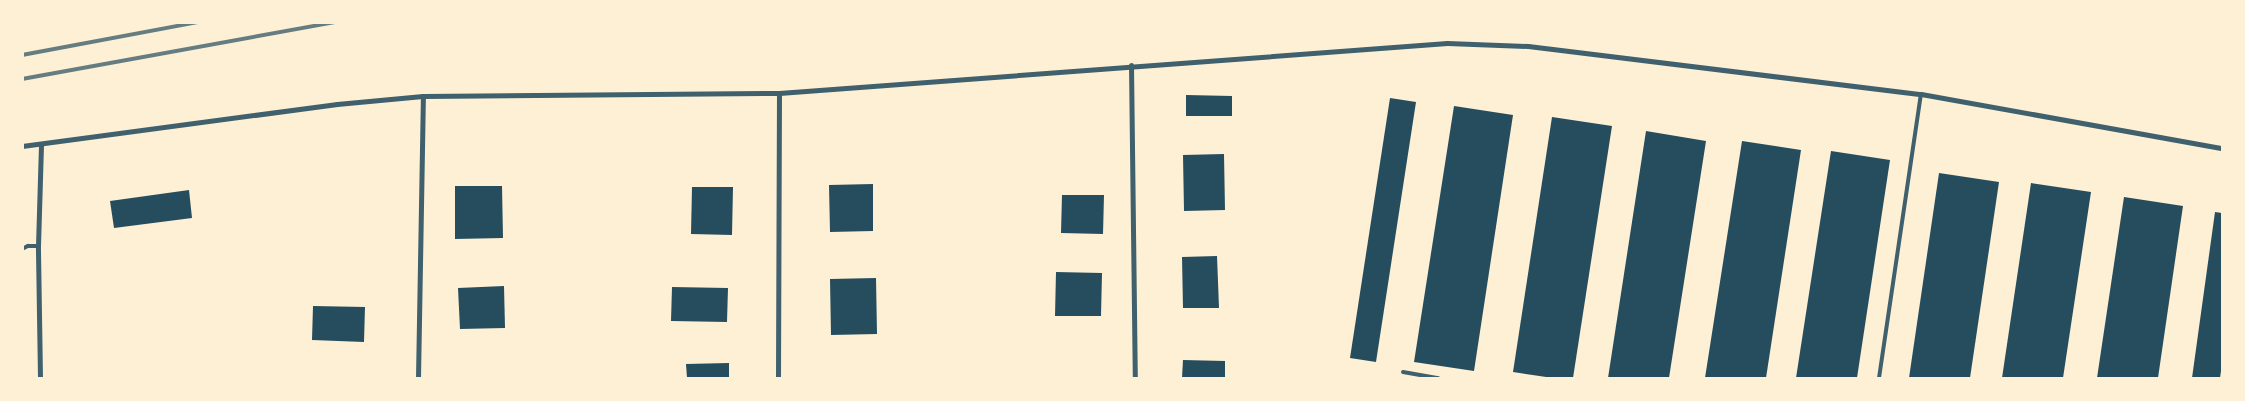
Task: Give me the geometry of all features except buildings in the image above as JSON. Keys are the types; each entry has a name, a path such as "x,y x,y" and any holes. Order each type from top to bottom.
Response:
{"street":[{"path":"22,146 337,104 423,96 779,93 1131,65 1447,43 1528,46 1921,94 2222,148"},
{"path":"1131,65 1135,378"},
{"path":"778,378 779,93"},
{"path":"418,378 423,96"},
{"path":"40,378 38,246 41,144"}],"lane":[{"path":"1879,378 1921,94"},
{"path":"22,249 28,246 38,246"},
{"path":"1403,372 1438,378"}],"railway":[{"path":"22,55 199,22"},
{"path":"22,79 335,22"}]}
